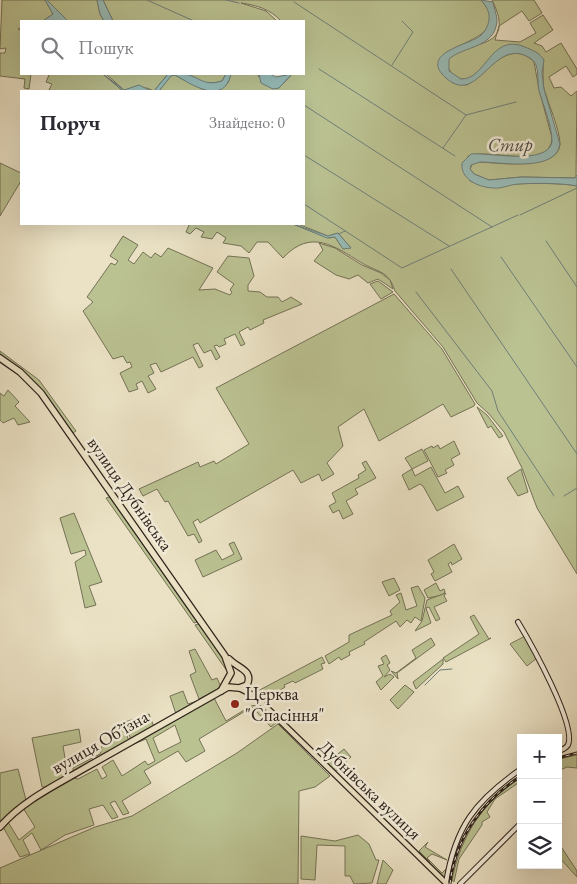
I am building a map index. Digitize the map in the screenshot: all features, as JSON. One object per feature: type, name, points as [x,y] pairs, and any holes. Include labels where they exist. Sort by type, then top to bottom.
[{"type":"highway","name":"вулиця Дубнівська","points":[[0,358],[20,372],[41,393],[225,656]]},
{"type":"highway","points":[[225,656],[238,668],[248,673],[248,682]]},
{"type":"highway","points":[[225,656],[230,675],[236,687]]},
{"type":"highway","points":[[221,691],[230,675],[238,668]]},
{"type":"highway","name":"вулиця Об’їзна","points":[[0,827],[19,808],[44,792],[221,691],[248,682]]},
{"type":"main road","points":[[248,682],[253,695]]},
{"type":"main road","points":[[236,687],[253,695]]},
{"type":"main road","name":"Дубнівська вулиця","points":[[253,695],[447,883]]},
{"type":"street","points":[[518,622],[561,702],[569,739],[568,745],[562,749]]},
{"type":"street","points":[[447,883],[450,861],[460,831],[489,794],[517,772]]},
{"type":"street","points":[[460,884],[520,824]]},
{"type":"green space","points":[[2,0],[45,0],[53,14],[44,20],[20,20],[20,28],[18,29],[20,30],[20,75],[31,75],[29,89],[24,88],[25,79],[0,76],[0,53],[5,53],[6,48],[0,49]]},
{"type":"green space","points":[[47,0],[97,0],[103,20],[67,20]]},
{"type":"green space","points":[[103,0],[481,0],[489,11],[491,21],[487,29],[470,41],[442,56],[442,74],[453,83],[467,85],[507,55],[516,53],[525,55],[534,62],[552,138],[549,148],[541,154],[530,156],[477,154],[468,156],[470,181],[488,186],[539,183],[577,186],[577,574],[537,508],[522,468],[504,432],[477,403],[443,347],[395,291],[386,276],[342,251],[322,243],[303,244],[293,249],[283,258],[268,242],[257,242],[249,253],[241,246],[223,243],[226,238],[217,232],[212,239],[201,237],[204,232],[196,228],[190,234],[186,232],[189,225],[296,225],[329,238],[335,237],[341,246],[351,248],[338,233],[328,236],[300,225],[305,225],[305,90],[218,90],[228,83],[231,75],[258,75],[279,88],[291,75],[305,75],[305,20],[280,20],[262,8],[241,3],[266,11],[276,20],[113,20]]},
{"type":"green space","points":[[492,0],[534,0],[542,13],[529,21],[522,11],[498,28],[499,18]]},
{"type":"green space","points":[[543,15],[553,30],[534,43],[542,46],[546,52],[561,43],[577,69],[577,74],[573,77],[566,66],[549,77],[554,88],[561,87],[571,96],[577,91],[576,178],[521,177],[489,180],[474,174],[470,169],[473,163],[480,162],[526,164],[539,162],[557,153],[560,144],[556,124],[543,85],[542,60],[537,53],[508,45],[493,55],[478,72],[469,78],[460,79],[450,71],[447,62],[454,54],[484,43],[493,38],[498,31],[495,40],[520,42],[536,33],[530,23]]},
{"type":"green space","points":[[49,75],[104,75],[122,90],[49,90],[52,84],[46,82]]},
{"type":"green space","points":[[107,75],[167,75],[155,90],[147,88],[124,90]]},
{"type":"green space","points":[[171,75],[175,75],[204,90],[160,90]]},
{"type":"green space","points":[[188,75],[225,75],[222,81],[207,83]]},
{"type":"green space","points":[[0,163],[20,173],[20,183],[0,216]]},
{"type":"green space","points":[[123,236],[138,245],[128,260],[134,264],[143,252],[151,258],[155,253],[161,257],[168,248],[213,268],[199,290],[215,289],[230,295],[232,292],[230,290],[234,284],[217,272],[228,256],[249,258],[254,276],[248,285],[248,291],[260,292],[267,297],[278,297],[282,302],[291,297],[302,304],[263,320],[264,323],[250,330],[248,327],[239,332],[245,344],[241,346],[235,334],[224,339],[226,344],[219,347],[217,345],[214,346],[220,357],[216,360],[211,350],[204,353],[198,343],[193,345],[203,366],[199,368],[193,357],[161,372],[156,363],[150,365],[154,373],[148,376],[156,389],[148,393],[142,381],[136,384],[138,389],[129,392],[120,373],[132,367],[130,362],[127,363],[123,356],[113,359],[83,311],[93,302],[87,297],[111,263],[115,265],[118,261],[110,256]]},
{"type":"green space","points":[[319,243],[335,248],[362,265],[381,273],[390,280],[393,289],[378,279],[368,283],[358,275],[349,279],[336,275],[314,261],[323,250]]},
{"type":"green space","points":[[378,281],[393,292],[381,299],[370,284]]},
{"type":"green space","points":[[394,294],[442,349],[475,404],[474,406],[451,417],[443,404],[379,441],[364,409],[338,427],[343,446],[327,463],[334,474],[322,481],[319,474],[301,483],[293,470],[200,523],[198,519],[193,522],[202,541],[199,543],[194,534],[188,536],[168,501],[165,502],[157,489],[143,496],[139,489],[198,462],[200,467],[214,461],[216,464],[249,444],[216,388]]},
{"type":"green space","points":[[0,351],[39,380],[76,431],[73,433],[39,388],[0,356]]},
{"type":"green space","points":[[8,390],[19,402],[15,406],[30,422],[18,425],[14,418],[3,423],[0,420],[0,393],[4,396]]},
{"type":"green space","points":[[477,407],[487,415],[503,436],[499,438],[491,426],[488,428]]},
{"type":"green space","points":[[454,441],[460,454],[451,459],[454,465],[445,470],[447,473],[438,477],[424,450],[438,445],[440,449]]},
{"type":"green space","points":[[422,449],[428,461],[412,469],[405,458]]},
{"type":"green space","points":[[366,461],[376,478],[355,489],[358,494],[346,501],[353,514],[343,519],[339,510],[333,513],[329,506],[336,502],[332,493],[359,478],[358,475],[366,470],[362,463]]},
{"type":"green space","points":[[431,467],[445,493],[458,486],[464,497],[437,511],[423,486],[420,484],[409,490],[402,475],[412,469],[415,476]]},
{"type":"green space","points":[[521,469],[528,492],[518,496],[507,478]]},
{"type":"green space","points":[[110,497],[197,622],[194,623],[106,498]]},
{"type":"green space","points":[[74,513],[102,582],[89,586],[96,605],[85,608],[75,562],[86,555],[85,550],[71,554],[60,518]]},
{"type":"green space","points":[[234,542],[242,559],[203,577],[195,560],[216,550],[222,560],[234,554],[229,544]]},
{"type":"green space","points":[[454,544],[462,559],[452,565],[451,562],[448,564],[452,572],[435,581],[431,574],[434,572],[428,560]]},
{"type":"green space","points":[[394,578],[400,590],[389,596],[382,582]]},
{"type":"green space","points":[[436,583],[440,591],[444,589],[445,592],[442,595],[428,598],[424,590]]},
{"type":"green space","points":[[418,586],[425,598],[421,621],[415,617],[411,623],[407,620],[400,627],[396,621],[364,642],[365,644],[349,652],[350,655],[341,660],[339,657],[329,664],[325,656],[349,642],[349,635],[392,615],[390,611],[400,602],[396,595],[401,593],[406,610],[417,606],[411,588]]},
{"type":"green space","points":[[446,593],[444,596],[447,601],[434,607],[440,619],[436,621],[429,607],[426,608],[431,623],[415,631],[422,621],[427,600]]},
{"type":"green space","points":[[474,615],[489,639],[491,638],[446,662],[443,658],[479,634],[470,617]]},
{"type":"green space","points":[[199,624],[223,658],[227,671],[195,625]]},
{"type":"green space","points":[[525,636],[537,658],[527,666],[510,644]]},
{"type":"green space","points":[[431,638],[435,645],[397,673],[398,679],[391,671],[396,673],[416,658],[412,650]]},
{"type":"green space","points":[[195,649],[212,680],[217,678],[221,687],[199,699],[190,675],[196,672],[189,651]]},
{"type":"green space","points":[[386,655],[390,663],[387,665],[390,670],[384,677],[390,674],[394,677],[381,690],[376,682],[383,676],[378,666],[384,664],[381,658]]},
{"type":"green space","points":[[322,657],[325,663],[321,664],[323,669],[295,683],[293,681],[284,685],[285,687],[267,699],[272,705],[268,706],[254,693]]},
{"type":"green space","points":[[443,659],[443,664],[416,689],[413,682]]},
{"type":"green space","points":[[405,685],[414,692],[398,709],[390,700]]},
{"type":"green space","points":[[183,691],[188,704],[197,701],[176,714],[170,696]]},
{"type":"green space","points":[[213,696],[226,721],[251,706],[258,705],[276,723],[271,727],[252,707],[199,739],[205,751],[186,762],[178,751],[144,771],[151,783],[122,801],[129,813],[123,815],[115,801],[110,803],[118,817],[112,819],[103,805],[89,809],[94,825],[65,835],[41,850],[32,833],[23,840],[30,854],[20,857],[3,827],[8,822],[19,840],[35,827],[23,808],[73,778],[78,779],[97,769],[102,779],[107,776],[102,767],[113,760],[122,776],[145,761],[148,765],[155,761],[146,739],[129,746]],"holes":[[[175,725],[181,742],[159,753],[153,738]]]},
{"type":"green space","points":[[149,714],[154,727],[131,740],[125,722]]},
{"type":"green space","points":[[278,724],[330,776],[315,787],[299,791],[298,884],[0,884],[0,868],[95,827],[132,816],[237,753]]},
{"type":"green space","points":[[123,726],[129,741],[73,773],[73,768],[100,754],[102,746],[111,742],[110,729]]},
{"type":"green space","points":[[79,729],[81,742],[63,746],[68,776],[48,787],[42,787],[32,738]]},
{"type":"green space","points":[[344,749],[351,757],[337,771],[334,771],[324,761],[330,755],[333,758]]},
{"type":"green space","points":[[577,755],[577,768],[567,767],[562,769],[562,758]]},
{"type":"green space","points":[[18,769],[26,800],[0,822],[0,773]]},
{"type":"green space","points":[[517,781],[517,784],[495,799],[487,812],[490,817],[482,822],[482,825],[459,859],[454,882],[452,880],[456,864],[467,835],[475,821],[495,797]]},
{"type":"green space","points":[[358,835],[369,844],[376,860],[379,860],[372,883],[354,884],[350,876],[345,876],[345,846],[317,845],[315,880],[301,879],[301,836],[335,841]]},
{"type":"green space","points":[[428,842],[425,847],[447,860],[432,854],[427,858],[442,873],[446,869],[445,879],[419,854],[419,852],[430,862],[419,851]]},
{"type":"green space","points":[[562,848],[577,871],[577,877],[562,860]]},
{"type":"green space","points":[[383,860],[393,870],[386,884],[377,884]]},
{"type":"water","points":[[45,0],[67,20],[44,20],[53,14]]},
{"type":"water","points":[[97,0],[103,0],[113,20],[103,20]]},
{"type":"water","name":"Стир","points":[[481,0],[493,2],[497,19],[495,30],[485,41],[449,59],[449,71],[461,79],[470,77],[496,51],[504,46],[514,44],[538,54],[544,60],[542,73],[544,89],[560,144],[556,153],[549,159],[526,164],[480,162],[471,165],[470,169],[474,174],[489,180],[521,177],[575,178],[577,175],[577,186],[532,183],[493,188],[474,183],[469,180],[462,170],[462,163],[471,154],[529,156],[540,154],[548,149],[552,142],[549,123],[539,91],[537,68],[529,58],[524,55],[512,54],[502,57],[476,80],[467,85],[457,85],[446,78],[439,69],[438,62],[442,56],[448,51],[480,36],[486,29],[489,14]]},
{"type":"water","points":[[104,75],[124,90],[122,90]]},
{"type":"water","points":[[167,75],[175,75],[171,76],[160,90],[155,90]]},
{"type":"water","points":[[175,75],[189,75],[205,82],[215,83],[222,81],[225,75],[231,75],[227,84],[218,90],[207,90],[190,84]]},
{"type":"water","points":[[259,75],[272,75],[276,77],[291,75],[279,88],[273,89],[261,83]]},
{"type":"water","points":[[139,85],[149,90],[124,90]]},
{"type":"water","points":[[295,225],[328,236],[338,233],[351,248],[343,249],[335,237],[327,238]]},
{"type":"waterway","points":[[147,0],[192,20]]},
{"type":"waterway","points":[[226,0],[239,3]]},
{"type":"waterway","points":[[294,2],[466,115]]},
{"type":"waterway","points":[[392,65],[413,32],[402,21]]},
{"type":"waterway","points":[[319,69],[455,156]]},
{"type":"waterway","points":[[443,148],[466,115],[516,102]]},
{"type":"waterway","points":[[305,106],[492,227]]},
{"type":"waterway","points":[[305,156],[449,246]]},
{"type":"waterway","points":[[520,215],[577,188]]},
{"type":"waterway","points":[[305,205],[402,268],[518,215]]},
{"type":"waterway","points":[[339,234],[345,231]]},
{"type":"waterway","points":[[546,241],[577,287]]},
{"type":"waterway","points":[[501,257],[577,367]]},
{"type":"waterway","points":[[451,269],[577,454]]},
{"type":"waterway","points":[[416,292],[492,391],[498,411],[554,496]]},
{"type":"waterway","points":[[564,496],[577,488]]},
{"type":"waterway","points":[[425,685],[440,670],[452,669]]},
{"type":"railway","points":[[562,757],[577,753]]},
{"type":"railway","points":[[450,884],[458,851],[473,822],[495,797],[517,779]]},
{"type":"place","name":"Церква \"Спасіння\"","points":[[235,704]]}]
